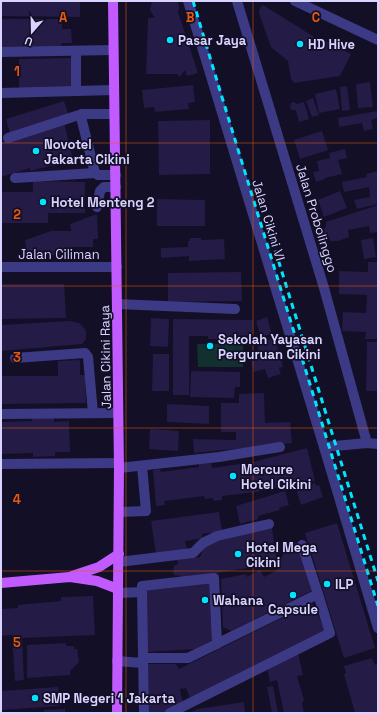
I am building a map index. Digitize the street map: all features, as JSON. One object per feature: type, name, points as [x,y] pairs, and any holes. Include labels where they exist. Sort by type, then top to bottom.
[{"type":"main road","name":"Jalan Cikini Raya","points":[[114,1],[114,114],[119,466],[117,713]]},
{"type":"main road","points":[[70,577],[119,558]]},
{"type":"main road","points":[[1,583],[70,577],[97,581],[118,591]]},
{"type":"street","name":"Jalan Cikini VI","points":[[188,1],[378,628]]},
{"type":"street","name":"Jalan Probolinggo","points":[[237,1],[324,288],[367,443]]},
{"type":"street","points":[[295,1],[378,40]]},
{"type":"street","points":[[76,50],[76,91]]},
{"type":"street","points":[[1,52],[114,50]]},
{"type":"street","points":[[1,93],[114,90]]},
{"type":"street","points":[[8,138],[82,114],[114,114]]},
{"type":"street","points":[[82,114],[81,117],[95,174]]},
{"type":"street","points":[[15,178],[95,174],[116,175]]},
{"type":"street","points":[[97,207],[100,192],[104,186],[116,187]]},
{"type":"street","name":"Jalan Ciliman","points":[[1,266],[117,267]]},
{"type":"street","points":[[117,304],[235,309]]},
{"type":"street","points":[[14,358],[85,353],[88,357],[93,413]]},
{"type":"street","points":[[1,414],[118,413]]},
{"type":"street","points":[[324,447],[367,443],[378,444]]},
{"type":"street","points":[[1,464],[142,466],[219,457],[280,447]]},
{"type":"street","points":[[119,512],[146,511],[142,466]]},
{"type":"street","points":[[119,558],[193,553],[203,544],[216,536],[268,524]]},
{"type":"street","points":[[170,713],[330,633],[302,545]]},
{"type":"street","points":[[144,713],[142,586],[214,578],[217,644]]},
{"type":"street","points":[[118,591],[142,592]]},
{"type":"street","points":[[117,661],[188,658],[318,594]]},
{"type":"green space","points":[[197,344],[243,344],[243,367],[198,367]]},
{"type":"building","points":[[1,1],[80,1],[80,17],[1,16]]},
{"type":"building","points":[[152,1],[177,1],[179,6],[178,12],[198,73],[187,76],[185,70],[180,77],[177,74],[146,74],[148,18],[155,18],[150,10]]},
{"type":"building","name":"HD Hive","points":[[263,5],[319,40],[320,38],[351,54],[340,76],[294,83],[291,79],[288,61],[271,47],[259,13],[260,7]]},
{"type":"building","points":[[1,19],[62,19],[62,29],[71,29],[72,43],[61,43],[62,49],[1,50]]},
{"type":"building","points":[[71,58],[72,89],[19,90],[19,59]]},
{"type":"building","points":[[370,82],[373,107],[358,108],[356,84]]},
{"type":"building","points":[[193,85],[195,102],[188,103],[189,109],[155,112],[154,107],[144,108],[142,90]]},
{"type":"building","points":[[347,86],[350,110],[342,111],[340,87]]},
{"type":"building","points":[[336,89],[340,109],[319,113],[315,94]]},
{"type":"building","points":[[313,98],[319,115],[312,117],[306,101]]},
{"type":"building","points":[[64,101],[69,116],[10,133],[6,119]]},
{"type":"building","points":[[294,102],[297,104],[304,102],[309,119],[299,122],[296,110],[292,110],[290,107],[291,103]]},
{"type":"building","points":[[377,111],[378,118],[371,120],[373,129],[364,131],[362,123],[339,127],[338,118]]},
{"type":"building","points":[[210,120],[210,174],[159,175],[158,121]]},
{"type":"building","name":"Novotel Jakarta Cikini","points":[[64,122],[73,160],[30,171],[30,168],[1,177],[1,143]]},
{"type":"building","points":[[322,131],[328,150],[300,159],[294,140]]},
{"type":"building","points":[[345,149],[347,158],[338,160],[342,174],[316,182],[313,172],[319,171],[317,161],[330,158],[329,153]]},
{"type":"building","points":[[378,171],[378,204],[357,209],[354,200],[370,197],[369,187],[344,192],[342,182],[367,177],[366,174]]},
{"type":"building","name":"Hotel Menteng 2","points":[[33,181],[85,182],[85,213],[48,213],[48,223],[1,223],[1,192],[33,192]]},
{"type":"building","points":[[340,191],[347,208],[324,217],[318,200]]},
{"type":"building","points":[[157,199],[205,200],[205,226],[157,226]]},
{"type":"building","points":[[378,205],[378,232],[370,233],[369,226],[348,230],[349,237],[338,241],[330,241],[329,237],[324,238],[323,229],[326,227],[326,222]]},
{"type":"building","points":[[97,214],[98,239],[93,239],[93,247],[73,247],[74,254],[41,255],[41,253],[27,253],[25,240],[51,231],[71,231],[70,224]]},
{"type":"building","points":[[190,238],[201,238],[201,240],[224,239],[225,259],[189,261],[189,256],[161,258],[161,248],[188,247],[188,241],[190,241]]},
{"type":"building","points":[[373,238],[376,257],[364,259],[361,240]]},
{"type":"building","points":[[368,262],[378,262],[378,339],[365,339],[366,332],[342,331],[343,312],[366,313],[367,295],[339,294],[339,271],[368,272]]},
{"type":"building","points":[[241,272],[242,301],[168,302],[168,273]]},
{"type":"building","points":[[1,284],[64,284],[66,318],[1,319]]},
{"type":"building","points":[[267,317],[272,334],[261,337],[256,321]]},
{"type":"building","points":[[151,318],[169,319],[168,347],[150,346]]},
{"type":"building","points":[[173,319],[253,320],[252,340],[208,339],[208,336],[189,336],[189,395],[173,395]]},
{"type":"building","points":[[70,321],[79,323],[86,330],[86,339],[82,344],[1,351],[1,325]]},
{"type":"building","points":[[275,338],[283,367],[279,368],[281,374],[268,378],[265,369],[254,372],[251,359],[260,357],[257,343]]},
{"type":"building","points":[[367,342],[378,342],[378,391],[366,391]]},
{"type":"building","points":[[153,354],[169,354],[169,391],[152,391]]},
{"type":"building","points":[[80,360],[80,375],[85,375],[86,403],[1,404],[1,376],[58,376],[58,361]]},
{"type":"building","points":[[191,371],[240,372],[240,387],[235,387],[234,398],[190,397]]},
{"type":"building","points":[[264,393],[265,423],[290,422],[292,443],[194,453],[193,439],[236,440],[236,432],[221,432],[221,403],[239,403],[239,394]]},
{"type":"building","points":[[167,404],[209,406],[209,424],[167,422]]},
{"type":"building","points":[[54,417],[54,422],[69,421],[70,452],[55,452],[55,456],[33,457],[33,453],[1,454],[1,422],[32,421],[32,418]]},
{"type":"building","points":[[150,429],[179,431],[178,451],[149,449]]},
{"type":"building","name":"Mercure Hotel Cikini","points":[[307,448],[315,481],[309,482],[309,480],[257,492],[222,496],[222,500],[213,501],[213,498],[205,499],[204,496],[164,501],[165,505],[156,506],[153,470],[160,469],[161,472],[199,467],[199,464],[211,463],[212,468],[253,462]]},
{"type":"building","points":[[315,483],[316,486],[319,485],[323,497],[301,505],[296,489]]},
{"type":"building","points":[[285,491],[289,505],[279,508],[280,510],[258,516],[258,519],[240,524],[236,506]]},
{"type":"building","points":[[219,512],[222,531],[202,534],[203,538],[185,541],[187,549],[156,554],[151,521]]},
{"type":"building","points":[[337,523],[375,648],[344,658],[305,533]]},
{"type":"building","name":"Hotel Mega Cikini","points":[[272,528],[277,563],[180,579],[180,575],[176,576],[173,573],[174,566],[178,564],[177,560],[200,557],[204,548],[214,540]]},
{"type":"building","points":[[288,543],[297,543],[313,590],[231,631],[223,627],[221,579],[246,574],[247,577],[260,570],[264,577],[276,571]]},
{"type":"building","points":[[210,583],[212,640],[195,649],[147,652],[147,590]]},
{"type":"building","points":[[93,596],[95,635],[22,638],[24,680],[15,681],[12,635],[1,636],[1,609],[18,608],[18,605],[61,601],[61,597]]},
{"type":"building","points":[[312,603],[325,631],[190,698],[186,688],[180,689],[184,703],[176,707],[172,706],[171,710],[165,713],[149,713],[148,664],[176,664],[179,669]]},
{"type":"building","points":[[66,643],[66,646],[74,646],[74,649],[77,649],[79,662],[70,671],[70,675],[27,678],[27,645]]},
{"type":"building","points":[[298,653],[303,675],[297,676],[304,700],[302,703],[304,713],[284,713],[277,680],[270,682],[267,668]]},
{"type":"building","points":[[372,658],[375,665],[377,664],[378,668],[378,713],[355,713],[344,674],[346,673],[344,666]]},
{"type":"building","points":[[273,686],[278,713],[272,713],[267,687]]},
{"type":"building","points":[[58,687],[60,706],[1,710],[1,691]]},
{"type":"building","points":[[244,702],[245,713],[189,713],[198,709]]},
{"type":"building","points":[[65,709],[65,713],[44,713],[44,710]]},
{"type":"railway","points":[[193,1],[378,606]]},
{"type":"railway","points":[[272,240],[378,581]]},
{"type":"place","name":"Pasar Jaya","points":[[170,40]]},
{"type":"place","name":"HD Hive","points":[[300,44]]},
{"type":"place","name":"Novotel Jakarta Cikini","points":[[36,151]]},
{"type":"place","name":"Hotel Menteng 2","points":[[43,202]]},
{"type":"place","name":"Sekolah Yayasan Perguruan Cikini","points":[[210,346]]},
{"type":"place","name":"Mercure Hotel Cikini","points":[[233,476]]},
{"type":"place","name":"Hotel Mega Cikini","points":[[238,554]]},
{"type":"place","name":"ILP","points":[[327,584]]},
{"type":"place","name":"Capsule","points":[[293,595]]},
{"type":"place","name":"Wahana","points":[[205,600]]},
{"type":"place","name":"SMP Negeri 1 Jakarta","points":[[35,698]]}]
